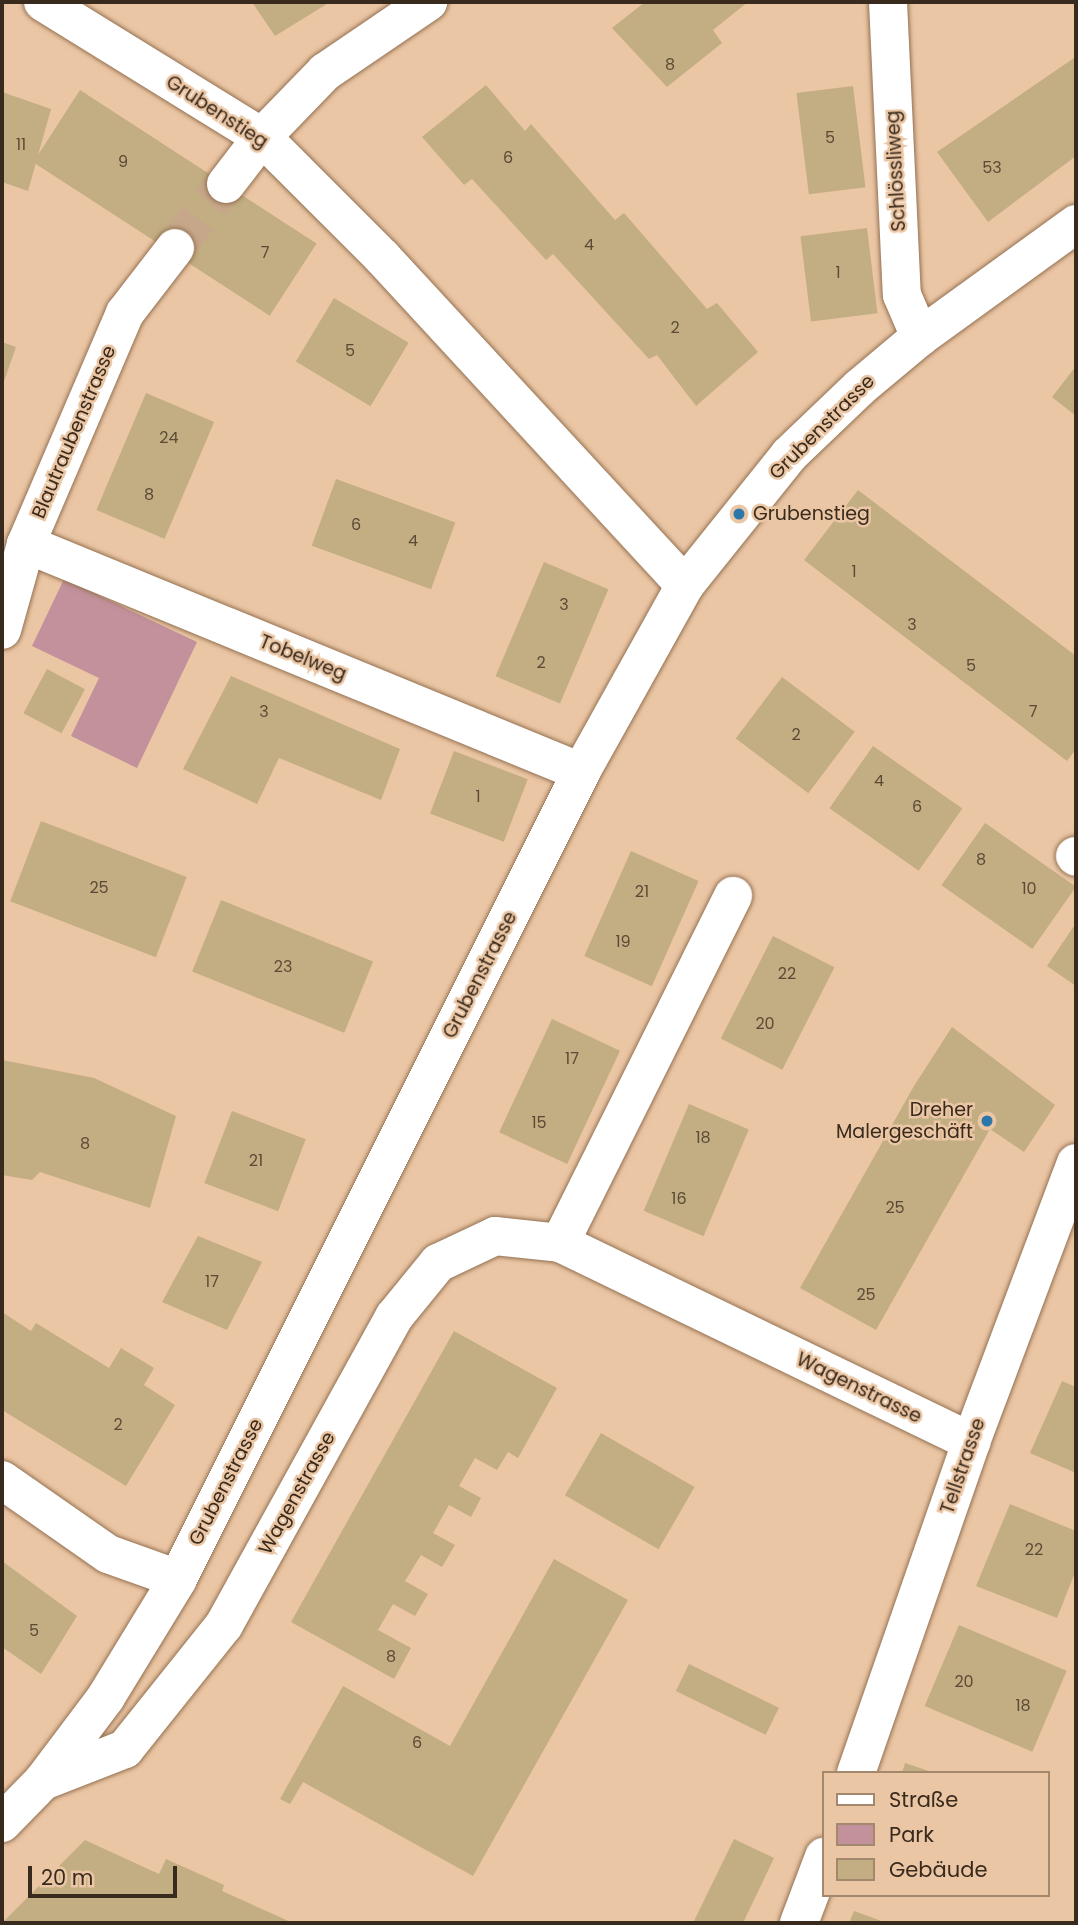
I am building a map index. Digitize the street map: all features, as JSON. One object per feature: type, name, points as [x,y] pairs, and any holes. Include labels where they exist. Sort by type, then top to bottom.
[{"type":"street","name":"Grubenstieg","points":[[43,2],[262,137],[393,268],[685,585]]},
{"type":"street","points":[[226,184],[262,137],[325,72],[428,2]]},
{"type":"street","name":"Schlössliweg","points":[[888,2],[902,295],[920,337]]},
{"type":"street","name":"Grubenstrasse","points":[[2,1823],[43,1781],[106,1697],[178,1579],[581,772],[685,585],[789,455],[859,388],[920,337],[1076,224]]},
{"type":"street","name":"Blautraubenstrasse","points":[[2,630],[26,544],[125,313],[176,248]]},
{"type":"street","name":"Tobelweg","points":[[26,544],[581,772]]},
{"type":"street","points":[[559,1242],[733,896]]},
{"type":"street","name":"Tellstrasse","points":[[857,1771],[971,1442],[1076,1163]]},
{"type":"street","name":"Wagenstrasse","points":[[43,1781],[125,1749],[224,1625],[394,1317],[438,1263],[495,1236],[559,1242],[971,1442]]},
{"type":"street","points":[[2,1480],[108,1554],[178,1579]]},
{"type":"street","points":[[799,1923],[822,1862]]},
{"type":"green space","points":[[64,579],[197,642],[137,768],[71,736],[99,678],[32,646]]},
{"type":"building","points":[[252,2],[330,2],[275,36]]},
{"type":"building","points":[[645,2],[748,2],[713,30],[722,43],[667,87],[612,28]]},
{"type":"building","points":[[1074,58],[1076,156],[988,222],[937,152]]},
{"type":"building","points":[[486,85],[525,131],[531,124],[615,220],[624,213],[707,309],[717,303],[758,352],[696,406],[657,355],[649,359],[553,254],[546,260],[472,179],[464,185],[422,137]]},
{"type":"building","points":[[853,86],[865,187],[809,194],[796,93]]},
{"type":"building","points":[[80,90],[317,244],[270,316],[33,162]]},
{"type":"building","points":[[2,92],[51,109],[28,191],[2,182]]},
{"type":"building","points":[[867,228],[877,313],[811,322],[800,236]]},
{"type":"building","points":[[334,298],[409,343],[370,406],[296,361]]},
{"type":"building","points":[[2,342],[16,347],[2,387]]},
{"type":"building","points":[[1076,366],[1076,416],[1052,397]]},
{"type":"building","points":[[146,393],[214,422],[164,539],[96,510]]},
{"type":"building","points":[[336,479],[455,522],[431,589],[312,546]]},
{"type":"building","points":[[858,490],[1076,656],[1076,749],[1067,761],[804,560]]},
{"type":"building","points":[[544,562],[608,589],[560,703],[496,676]]},
{"type":"building","points":[[47,669],[85,689],[61,733],[24,713]]},
{"type":"building","points":[[231,676],[400,749],[381,800],[279,758],[257,804],[183,769]]},
{"type":"building","points":[[782,677],[855,732],[808,793],[736,738]]},
{"type":"building","points":[[873,746],[962,809],[919,871],[829,808]]},
{"type":"building","points":[[454,751],[528,779],[504,842],[430,814]]},
{"type":"building","points":[[41,821],[187,877],[156,957],[10,901]]},
{"type":"building","points":[[985,823],[1076,887],[1032,949],[941,885]]},
{"type":"building","points":[[631,851],[699,881],[652,986],[584,956]]},
{"type":"building","points":[[221,900],[373,961],[344,1033],[192,971]]},
{"type":"building","points":[[1076,923],[1076,986],[1047,966]]},
{"type":"building","points":[[773,936],[834,967],[782,1070],[721,1038]]},
{"type":"building","points":[[552,1019],[620,1051],[567,1164],[499,1132]]},
{"type":"building","points":[[952,1027],[1055,1105],[1024,1152],[990,1129],[876,1330],[800,1288],[914,1086]]},
{"type":"building","points":[[2,1060],[94,1078],[176,1116],[150,1208],[40,1172],[32,1180],[2,1175]]},
{"type":"building","points":[[689,1104],[749,1129],[704,1236],[644,1211]]},
{"type":"building","points":[[232,1111],[306,1139],[278,1211],[204,1183]]},
{"type":"building","points":[[198,1236],[262,1262],[227,1330],[162,1302]]},
{"type":"building","points":[[2,1312],[31,1331],[36,1323],[109,1368],[121,1348],[154,1368],[144,1385],[175,1405],[126,1486],[2,1410]]},
{"type":"building","points":[[454,1331],[557,1388],[518,1458],[508,1452],[497,1470],[475,1458],[459,1486],[481,1498],[471,1517],[449,1505],[433,1533],[455,1545],[442,1567],[421,1555],[405,1581],[428,1594],[415,1616],[393,1604],[378,1630],[411,1648],[394,1679],[291,1622]]},
{"type":"building","points":[[1062,1381],[1076,1387],[1076,1473],[1030,1453]]},
{"type":"building","points":[[601,1433],[695,1487],[659,1549],[565,1495]]},
{"type":"building","points":[[1010,1504],[1076,1531],[1076,1570],[1057,1618],[976,1586]]},
{"type":"building","points":[[554,1559],[628,1600],[473,1876],[303,1782],[290,1804],[280,1799],[343,1686],[450,1746]]},
{"type":"building","points":[[2,1561],[77,1616],[41,1674],[2,1647]]},
{"type":"building","points":[[959,1625],[1067,1671],[1032,1752],[925,1706]]},
{"type":"building","points":[[689,1664],[779,1708],[766,1735],[676,1691]]},
{"type":"building","points":[[905,1763],[929,1771],[903,1771]]},
{"type":"building","points":[[734,1839],[774,1858],[743,1923],[693,1923]]},
{"type":"building","points":[[85,1840],[159,1874],[166,1859],[224,1885],[222,1891],[293,1923],[2,1923]]},
{"type":"building","points":[[854,1911],[887,1923],[849,1923]]},
{"type":"tunnel","points":[[175,248],[226,184]]},
{"type":"place","name":"Grubenstieg","points":[[739,514]]},
{"type":"place","name":"Dreher Malergeschäft","points":[[987,1121]]}]
